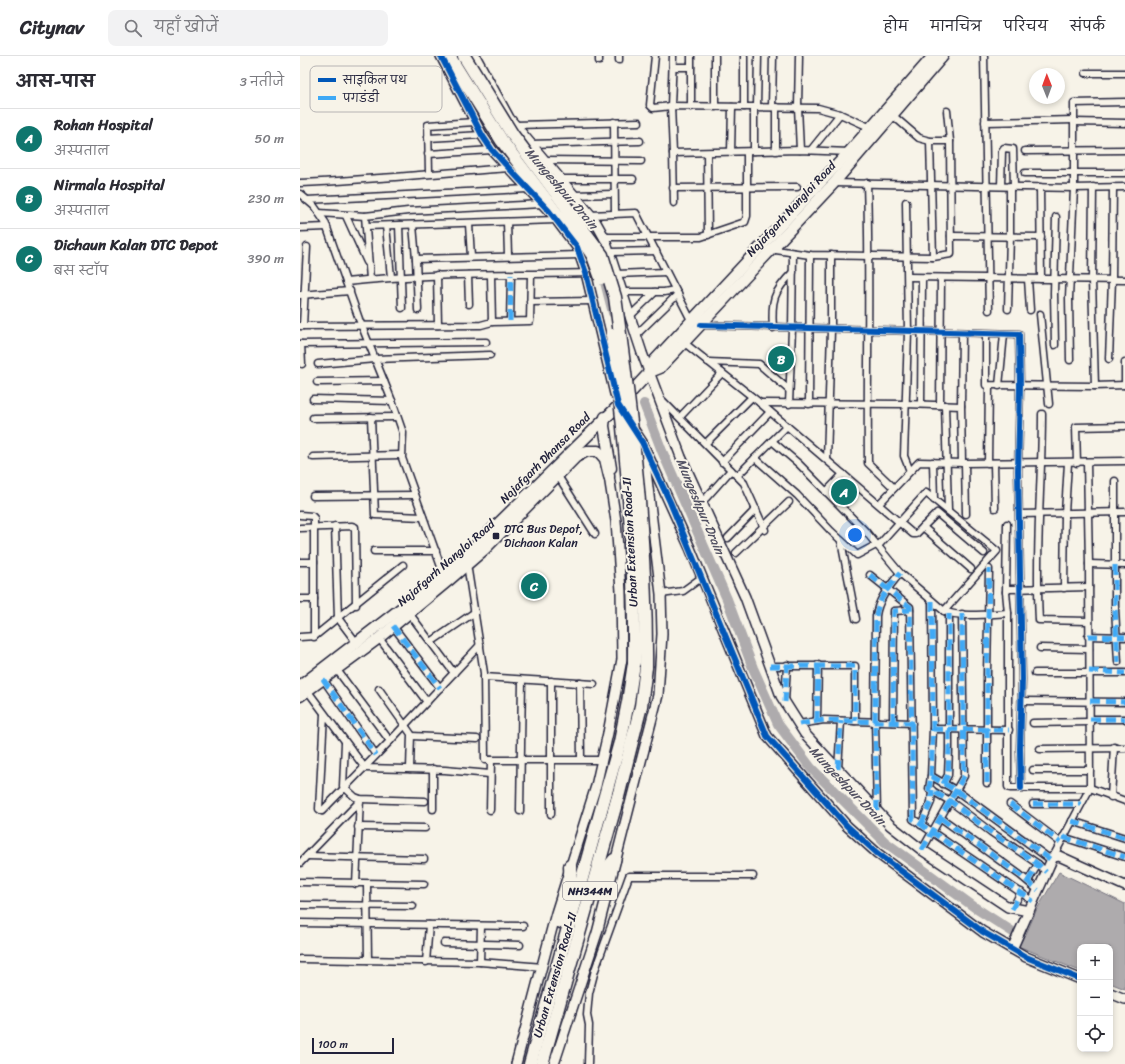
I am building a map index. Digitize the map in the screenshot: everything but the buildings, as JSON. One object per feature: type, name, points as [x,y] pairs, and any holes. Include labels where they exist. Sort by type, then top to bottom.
[{"type":"highway","name":"Urban Extension Road-II","points":[[449,56],[502,141],[557,214],[583,241],[593,256],[600,272],[606,297],[623,432],[634,610],[634,663],[628,702],[618,748],[588,863],[551,983],[530,1064]]},
{"type":"highway","name":"Urban Extension Road-II","points":[[464,56],[512,134],[602,255],[615,297],[633,432],[646,610],[646,667],[641,706],[632,744],[542,1064]]},
{"type":"highway","points":[[563,990],[581,954],[604,873],[614,860]]},
{"type":"highway","points":[[551,983],[551,959],[572,888],[570,866]]},
{"type":"main road","name":"Najafgarh Nangloi Road","points":[[767,247],[834,183],[933,56]]},
{"type":"main road","name":"Najafgarh Nangloi Road","points":[[605,417],[619,405],[650,372],[654,361],[681,340],[697,324],[767,247],[869,127],[889,112],[943,56]]},
{"type":"main road","points":[[605,417],[604,426],[612,467],[609,476]]},
{"type":"main road","name":"Najafgarh Dhansa Road","points":[[512,516],[605,417]]},
{"type":"main road","name":"Najafgarh Nangloi Road","points":[[302,692],[337,670],[393,626],[512,516],[558,476],[576,457],[584,452],[592,450],[598,451],[605,459],[609,476]]},
{"type":"main road","points":[[302,692],[356,642],[446,577]]},
{"type":"street","points":[[441,56],[482,136],[492,150],[556,220],[573,241],[580,255],[586,273],[619,405],[642,442],[681,528],[767,736],[847,826],[877,853],[983,932],[1077,978]]},
{"type":"street","points":[[475,56],[515,125],[590,215],[604,237],[611,252],[636,335],[681,457],[745,597],[770,666],[785,702],[805,734],[890,825],[922,850],[1012,909],[1027,914]]},
{"type":"street","points":[[655,56],[650,105],[653,108],[671,106],[818,108],[840,114],[869,127]]},
{"type":"street","points":[[673,56],[671,106],[674,203]]},
{"type":"street","points":[[691,106],[692,56]]},
{"type":"street","points":[[715,56],[715,107]]},
{"type":"street","points":[[744,56],[744,107]]},
{"type":"street","points":[[754,151],[758,56]]},
{"type":"street","points":[[774,56],[776,151]]},
{"type":"street","points":[[800,56],[798,107],[800,150]]},
{"type":"street","points":[[984,56],[989,310]]},
{"type":"street","points":[[673,66],[691,67]]},
{"type":"street","points":[[1086,73],[1125,73]]},
{"type":"street","points":[[1070,360],[1070,279],[1074,188],[1074,105],[1076,102],[1125,102]]},
{"type":"street","points":[[731,152],[732,107]]},
{"type":"street","points":[[767,247],[793,254],[810,255],[933,256],[951,254],[950,141],[947,111]]},
{"type":"street","points":[[889,112],[919,138],[930,142],[950,141]]},
{"type":"street","points":[[811,150],[840,114]]},
{"type":"street","points":[[985,122],[1074,121],[1125,123]]},
{"type":"street","points":[[430,173],[428,154],[428,125],[475,122]]},
{"type":"street","points":[[614,122],[615,214]]},
{"type":"street","points":[[515,125],[639,122]]},
{"type":"street","points":[[428,138],[482,136]]},
{"type":"street","points":[[530,144],[640,141]]},
{"type":"street","points":[[930,142],[933,256]]},
{"type":"street","points":[[1001,186],[1002,151],[1004,148],[1010,148],[1013,149],[1008,309]]},
{"type":"street","points":[[428,154],[492,150]]},
{"type":"street","points":[[673,153],[800,150],[849,152]]},
{"type":"street","points":[[1024,151],[1125,150]]},
{"type":"street","points":[[604,237],[708,235],[745,222],[747,216],[747,152]]},
{"type":"street","points":[[707,153],[706,189],[708,235]]},
{"type":"street","points":[[544,160],[641,161]]},
{"type":"street","points":[[300,183],[366,180],[430,173],[509,168]]},
{"type":"street","points":[[1025,173],[1125,173]]},
{"type":"street","points":[[560,179],[633,179]]},
{"type":"street","points":[[834,183],[950,184],[1074,188],[1125,187]]},
{"type":"street","points":[[867,183],[869,256],[867,331],[868,463],[894,488]]},
{"type":"street","points":[[1040,187],[1041,279]]},
{"type":"street","points":[[1093,187],[1092,280],[1095,386]]},
{"type":"street","points":[[1109,359],[1113,187]]},
{"type":"street","points":[[673,188],[797,188]]},
{"type":"street","points":[[307,200],[527,189]]},
{"type":"street","points":[[300,194],[319,213],[327,227],[362,325],[392,401],[403,436],[401,455],[446,577]]},
{"type":"street","points":[[573,195],[614,194]]},
{"type":"street","points":[[906,202],[908,332],[904,456],[910,471]]},
{"type":"street","points":[[319,213],[346,216],[365,216],[408,211],[542,204]]},
{"type":"street","points":[[590,215],[636,213],[676,292],[697,324],[810,330],[1019,335],[1020,386],[1018,463],[1021,588],[1021,788]]},
{"type":"street","points":[[346,216],[369,267]]},
{"type":"street","points":[[365,216],[370,279]]},
{"type":"street","points":[[1055,346],[1056,217]]},
{"type":"street","points":[[366,226],[470,224],[556,220]]},
{"type":"street","points":[[507,222],[508,256]]},
{"type":"street","points":[[470,224],[471,257]]},
{"type":"street","points":[[399,225],[402,308]]},
{"type":"street","points":[[413,225],[418,310]]},
{"type":"street","points":[[386,226],[391,277]]},
{"type":"street","points":[[300,228],[327,227]]},
{"type":"street","points":[[951,236],[1041,236]]},
{"type":"street","points":[[307,247],[302,295],[302,326],[481,325],[492,322],[530,321],[531,275]]},
{"type":"street","points":[[611,252],[656,251]]},
{"type":"street","points":[[789,404],[793,254]]},
{"type":"street","points":[[416,259],[580,255]]},
{"type":"street","points":[[809,404],[810,255]]},
{"type":"street","points":[[827,460],[830,404],[831,255]]},
{"type":"street","points":[[617,274],[666,272]]},
{"type":"street","points":[[773,328],[772,311],[774,294],[793,272]]},
{"type":"street","points":[[346,282],[401,276],[491,276],[586,273]]},
{"type":"street","points":[[437,275],[438,325]]},
{"type":"street","points":[[468,275],[469,304]]},
{"type":"street","points":[[510,275],[510,322]]},
{"type":"street","points":[[491,276],[492,322]]},
{"type":"street","points":[[908,277],[1125,280]]},
{"type":"street","points":[[921,404],[922,278]]},
{"type":"street","points":[[941,278],[940,333],[948,510]]},
{"type":"street","points":[[1028,279],[1030,310]]},
{"type":"street","points":[[302,295],[350,291]]},
{"type":"street","points":[[623,292],[676,292]]},
{"type":"street","points":[[630,316],[656,292]]},
{"type":"street","points":[[636,335],[676,292]]},
{"type":"street","points":[[530,302],[593,301]]},
{"type":"street","points":[[1040,314],[1049,404]]},
{"type":"street","points":[[962,334],[961,406],[966,514]]},
{"type":"street","points":[[986,334],[985,384],[989,386],[1125,385],[1125,362]]},
{"type":"street","points":[[999,386],[1004,334]]},
{"type":"street","points":[[681,340],[760,403],[914,535],[938,514],[984,553]]},
{"type":"street","points":[[302,364],[301,344],[486,342]]},
{"type":"street","points":[[318,364],[375,359],[490,355]]},
{"type":"street","points":[[708,362],[759,364],[789,390]]},
{"type":"street","points":[[680,417],[722,373]]},
{"type":"street","points":[[317,382],[384,381]]},
{"type":"street","points":[[989,386],[991,463],[995,508]]},
{"type":"street","points":[[658,396],[706,443],[722,462],[747,487],[764,528]]},
{"type":"street","points":[[706,443],[752,397]]},
{"type":"street","points":[[313,399],[392,401]]},
{"type":"street","points":[[760,403],[921,404],[961,406]]},
{"type":"street","points":[[722,462],[770,412]]},
{"type":"street","points":[[1042,414],[1042,463],[1037,588],[1040,622],[1088,621]]},
{"type":"street","points":[[371,417],[375,515],[423,517]]},
{"type":"street","points":[[313,418],[397,417]]},
{"type":"street","points":[[737,476],[787,426]]},
{"type":"street","points":[[1077,463],[1076,427],[1125,426]]},
{"type":"street","points":[[772,441],[799,464],[877,546],[900,573],[946,613],[1008,614]]},
{"type":"street","points":[[554,1064],[597,933],[614,860],[633,797],[658,695],[662,634],[661,594],[649,485],[642,442]]},
{"type":"street","points":[[313,457],[401,455]]},
{"type":"street","points":[[755,458],[797,495],[841,541],[859,555],[877,546],[926,493],[997,550],[946,613],[948,775],[943,784]]},
{"type":"street","points":[[879,504],[918,462],[1125,462]]},
{"type":"street","points":[[933,462],[934,500]]},
{"type":"street","points":[[1013,946],[1052,859],[1090,788],[1088,621],[1090,564],[1087,462]]},
{"type":"street","points":[[1064,588],[1065,513],[1068,463]]},
{"type":"street","points":[[706,498],[731,470]]},
{"type":"street","points":[[826,492],[843,474]]},
{"type":"street","points":[[558,476],[595,534]]},
{"type":"street","points":[[516,1064],[543,967],[556,913],[593,796],[602,760],[622,659],[621,591],[616,521],[609,476]]},
{"type":"street","points":[[1115,481],[1114,608],[1118,637],[1118,662]]},
{"type":"street","points":[[611,491],[649,485]]},
{"type":"street","points":[[314,496],[415,495]]},
{"type":"street","points":[[736,552],[764,528],[789,502]]},
{"type":"street","points":[[728,538],[756,509]]},
{"type":"street","points":[[1020,514],[1125,512]]},
{"type":"street","points":[[300,515],[312,516],[314,518],[314,637]]},
{"type":"street","points":[[1007,524],[1006,592],[1008,614],[1008,787],[1090,788],[1125,801]]},
{"type":"street","points":[[335,526],[338,618],[356,642]]},
{"type":"street","points":[[300,528],[335,526],[355,527],[356,605]]},
{"type":"street","points":[[923,527],[971,569]]},
{"type":"street","points":[[841,541],[856,619]]},
{"type":"street","points":[[374,551],[436,551]]},
{"type":"street","points":[[466,560],[484,677],[485,758],[487,761],[602,760]]},
{"type":"street","points":[[300,562],[314,562]]},
{"type":"street","points":[[1090,564],[1125,565]]},
{"type":"street","points":[[300,637],[314,637],[356,605],[403,565]]},
{"type":"street","points":[[987,783],[986,730],[989,569]]},
{"type":"street","points":[[877,811],[875,722],[876,616],[879,603],[900,573]]},
{"type":"street","points":[[870,575],[909,606],[910,610],[912,816],[921,825],[1033,901]]},
{"type":"street","points":[[621,591],[661,594],[683,591],[701,578]]},
{"type":"street","points":[[1006,592],[1009,588],[1089,587]]},
{"type":"street","points":[[300,599],[314,599]]},
{"type":"street","points":[[932,601],[933,729],[931,776],[929,787],[1038,864],[1046,872]]},
{"type":"street","points":[[893,722],[894,611],[910,610]]},
{"type":"street","points":[[409,612],[454,672]]},
{"type":"street","points":[[431,642],[475,612]]},
{"type":"street","points":[[922,850],[964,776],[962,614]]},
{"type":"street","points":[[393,626],[440,688]]},
{"type":"street","points":[[1088,636],[1125,637]]},
{"type":"street","points":[[379,638],[427,702]]},
{"type":"street","points":[[324,714],[320,810],[324,809],[365,768],[480,645]]},
{"type":"street","points":[[1040,648],[1089,649]]},
{"type":"street","points":[[785,702],[787,665]]},
{"type":"street","points":[[770,666],[818,665],[856,667],[855,721]]},
{"type":"street","points":[[817,721],[818,665]]},
{"type":"street","points":[[337,670],[390,741]]},
{"type":"street","points":[[1034,673],[1125,673]]},
{"type":"street","points":[[484,677],[594,684]]},
{"type":"street","points":[[323,679],[376,755]]},
{"type":"street","points":[[520,811],[522,680]]},
{"type":"street","points":[[551,681],[551,814]]},
{"type":"street","points":[[580,683],[581,759]]},
{"type":"street","points":[[379,689],[412,736],[410,769]]},
{"type":"street","points":[[302,692],[324,714],[365,768]]},
{"type":"street","points":[[1022,701],[1125,702]]},
{"type":"street","points":[[1033,722],[1125,719]]},
{"type":"street","points":[[799,724],[817,721],[912,723]]},
{"type":"street","points":[[838,769],[840,721]]},
{"type":"street","points":[[933,729],[1009,730]]},
{"type":"street","points":[[412,736],[477,739]]},
{"type":"street","points":[[345,743],[343,775],[344,788],[355,797],[360,800],[425,801]]},
{"type":"street","points":[[1040,749],[1078,749],[1090,747],[1125,748]]},
{"type":"street","points":[[1111,797],[1114,747]]},
{"type":"street","points":[[490,810],[491,760]]},
{"type":"street","points":[[365,768],[433,769],[490,774]]},
{"type":"street","points":[[433,769],[433,809]]},
{"type":"street","points":[[1033,770],[1090,770]]},
{"type":"street","points":[[931,776],[956,791],[1052,859]]},
{"type":"street","points":[[921,825],[932,802],[932,790]]},
{"type":"street","points":[[356,884],[360,800]]},
{"type":"street","points":[[300,863],[360,800]]},
{"type":"street","points":[[1010,804],[1062,840],[1125,857]]},
{"type":"street","points":[[1033,804],[1081,804]]},
{"type":"street","points":[[941,818],[1028,881],[1038,890]]},
{"type":"street","points":[[1072,821],[1125,838]]},
{"type":"street","points":[[358,827],[426,828]]},
{"type":"street","points":[[307,856],[424,859]]},
{"type":"street","points":[[1052,859],[1059,856],[1125,886]]},
{"type":"street","points":[[1028,881],[1038,864]]},
{"type":"street","points":[[588,1064],[587,1015],[589,993],[595,970],[629,876],[753,876]]},
{"type":"street","points":[[300,882],[424,884]]},
{"type":"street","points":[[367,884],[368,960]]},
{"type":"street","points":[[1012,909],[1021,892]]},
{"type":"street","points":[[300,904],[413,906]]},
{"type":"street","points":[[300,923],[523,926]]},
{"type":"street","points":[[426,962],[429,925]]},
{"type":"street","points":[[480,962],[481,926]]},
{"type":"street","points":[[444,943],[520,944]]},
{"type":"street","points":[[300,959],[480,962],[543,967]]},
{"type":"street","points":[[586,966],[595,970]]},
{"type":"street","points":[[1113,994],[1125,999]]},
{"type":"shaded area","points":[[1059,872],[1125,904],[1125,989],[1113,984],[1113,944],[1077,944],[1077,970],[1018,946],[1024,939],[1036,911]]},
{"type":"waterway","name":"Mungeshpur Drain","points":[[605,282],[613,313]]},
{"type":"waterway","name":"Mungeshpur Drain","points":[[644,404],[662,451],[727,599],[753,668],[778,724],[811,768],[885,842],[977,909],[1024,939],[1037,943]]},
{"type":"marked path","points":[[510,321],[511,275]]},
{"type":"marked path","points":[[1115,565],[1115,608],[1118,662]]},
{"type":"marked path","points":[[987,783],[989,569]]},
{"type":"marked path","points":[[877,811],[875,721],[876,616],[882,598],[900,573]]},
{"type":"marked path","points":[[870,575],[910,607],[913,819],[1033,901]]},
{"type":"marked path","points":[[932,601],[933,729],[929,789],[950,801],[991,832],[1038,864],[1046,872]]},
{"type":"marked path","points":[[893,722],[894,611],[910,610]]},
{"type":"marked path","points":[[943,784],[948,775],[949,750],[949,614]]},
{"type":"marked path","points":[[922,850],[964,776],[962,614]]},
{"type":"marked path","points":[[393,626],[440,688]]},
{"type":"marked path","points":[[1088,636],[1125,637]]},
{"type":"marked path","points":[[785,702],[787,665]]},
{"type":"marked path","points":[[817,721],[818,665]]},
{"type":"marked path","points":[[770,666],[855,666],[855,721]]},
{"type":"marked path","points":[[1089,671],[1125,673]]},
{"type":"marked path","points":[[323,679],[376,755]]},
{"type":"marked path","points":[[1090,701],[1125,702]]},
{"type":"marked path","points":[[1090,719],[1125,719]]},
{"type":"marked path","points":[[799,724],[824,720],[912,723]]},
{"type":"marked path","points":[[838,769],[841,721]]},
{"type":"marked path","points":[[933,729],[1009,730]]},
{"type":"marked path","points":[[931,776],[957,791],[1051,860]]},
{"type":"marked path","points":[[921,825],[931,802],[932,790]]},
{"type":"marked path","points":[[1010,804],[1060,842]]},
{"type":"marked path","points":[[1033,804],[1081,804]]},
{"type":"marked path","points":[[941,818],[1020,875],[1038,890]]},
{"type":"marked path","points":[[1072,821],[1125,838]]},
{"type":"marked path","points":[[1063,837],[1125,857]]},
{"type":"marked path","points":[[1028,881],[1038,864]]},
{"type":"marked path","points":[[1012,909],[1021,892]]},
{"type":"cycle path","points":[[441,56],[482,135],[492,150],[549,211],[577,247],[586,273],[618,405],[642,442],[670,502],[767,736],[847,826],[877,853],[983,932],[1026,957],[1077,978]]},
{"type":"cycle path","points":[[701,325],[1019,334],[1020,386],[1018,471],[1022,679],[1020,749],[1021,788]]},
{"type":"place","name":"Nirmala Hospital","points":[[781,359]]},
{"type":"place","name":"Rohan Hospital","points":[[844,492]]},
{"type":"place","name":"DTC Bus Depot, Dichaon Kalan","points":[[496,536]]},
{"type":"place","name":"Dichaun Kalan DTC Depot","points":[[534,586]]}]
